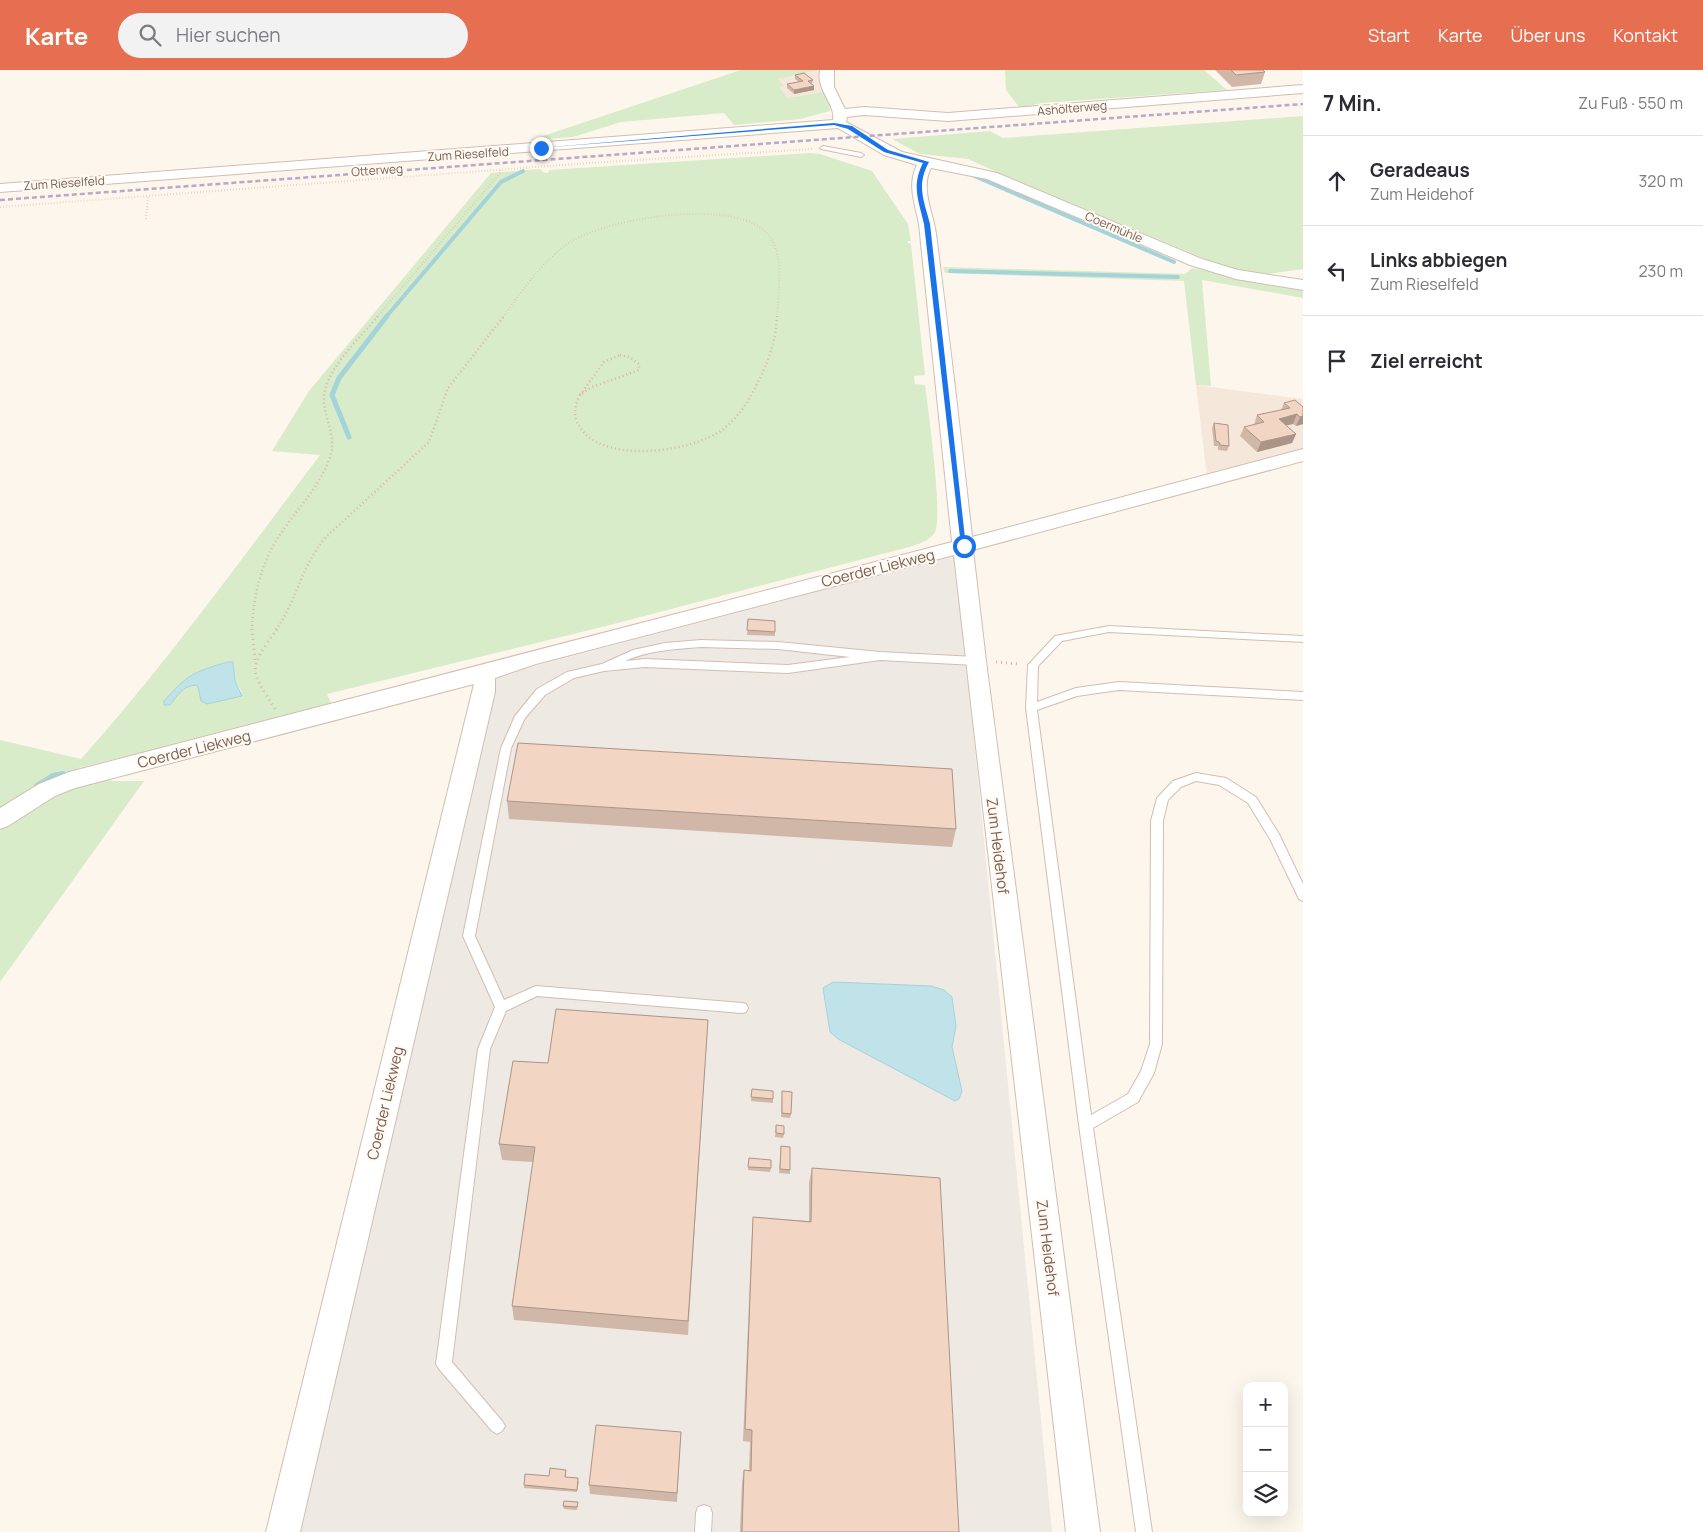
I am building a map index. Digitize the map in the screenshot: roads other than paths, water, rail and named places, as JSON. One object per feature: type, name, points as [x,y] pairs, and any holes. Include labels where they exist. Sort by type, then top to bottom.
[{"type":"street","points":[[827,70],[826,83],[840,119]]},
{"type":"street","name":"Ashölterweg","points":[[840,119],[864,111],[948,118],[1303,89]]},
{"type":"street","name":"Zum Rieselfeld","points":[[0,188],[840,119],[886,151],[926,162]]},
{"type":"street","name":"Coermühle","points":[[926,162],[975,170],[992,176],[1196,262],[1236,274],[1303,285]]},
{"type":"street","name":"Zum Heidehof","points":[[926,162],[919,176],[918,185],[929,244],[964,546],[975,661],[1083,1532]]},
{"type":"street","name":"Coerder Liekweg","points":[[0,820],[48,790],[69,781],[283,727],[483,674],[532,658],[964,546],[1303,455]]},
{"type":"street","name":"Coerder Liekweg","points":[[283,1532],[484,692],[485,681],[483,674]]},
{"type":"lane","points":[[823,148],[861,155]]},
{"type":"lane","points":[[1144,1532],[1086,1125],[1031,708],[1033,664],[1059,638],[1109,629],[1303,639]]},
{"type":"lane","points":[[604,667],[621,656],[652,648],[704,643],[789,646],[880,656],[975,661]]},
{"type":"lane","points":[[501,1007],[469,936],[506,748],[520,716],[541,692],[571,675],[604,667],[645,663],[788,669],[880,656]]},
{"type":"lane","points":[[1031,708],[1076,692],[1119,686],[1303,696]]},
{"type":"lane","points":[[1086,1125],[1132,1098],[1147,1073],[1156,1044],[1157,821],[1163,798],[1177,784],[1196,777],[1222,781],[1252,800],[1275,837],[1303,896]]},
{"type":"lane","points":[[498,1426],[444,1364],[484,1048],[501,1007],[536,991],[742,1008]]},
{"type":"lane","points":[[703,1532],[704,1513]]},
{"type":"water","points":[[227,662],[233,662],[235,681],[242,696],[207,704],[201,701],[196,685],[184,689],[170,705],[164,705],[164,701],[172,692],[191,675]]},
{"type":"water","points":[[833,982],[931,986],[944,990],[952,997],[956,1026],[952,1047],[962,1091],[959,1099],[955,1101],[838,1039],[830,1032],[823,988]]},
{"type":"waterway","points":[[386,317],[501,182],[523,171]]},
{"type":"waterway","points":[[972,175],[1174,262]]},
{"type":"waterway","points":[[950,271],[1178,277]]},
{"type":"waterway","points":[[349,437],[332,395],[339,378],[387,316]]},
{"type":"waterway","points":[[37,786],[53,776],[63,774]]},
{"type":"railway","points":[[0,200],[1303,104]]}]
